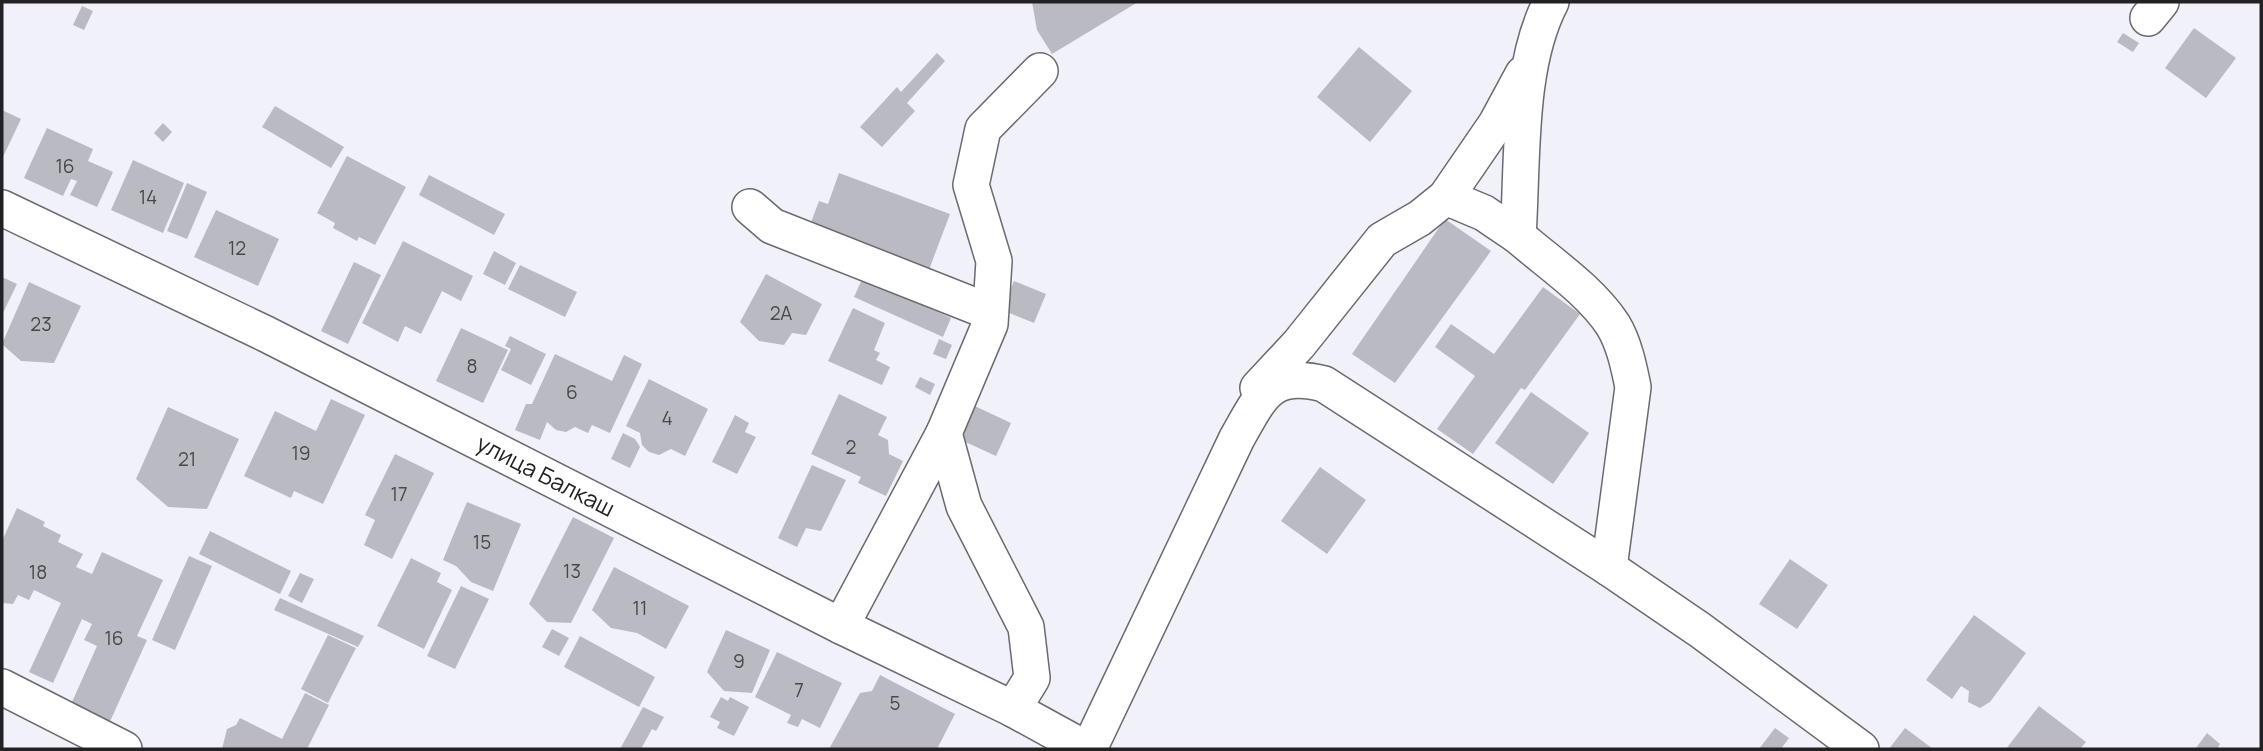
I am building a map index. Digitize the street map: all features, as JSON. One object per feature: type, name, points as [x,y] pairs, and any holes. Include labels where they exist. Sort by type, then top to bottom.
[{"type":"street","points":[[1518,236],[1529,62],[1538,28],[1551,2]]},
{"type":"street","points":[[1255,407],[1252,398],[1261,381],[1289,355],[1382,240],[1420,218],[1446,197],[1496,124],[1529,62]]},
{"type":"street","points":[[841,626],[944,433],[990,324],[994,261],[971,184],[983,129],[1040,71]]},
{"type":"street","points":[[1446,197],[1483,213],[1518,236],[1584,293],[1613,326],[1628,363],[1633,387],[1609,568]]},
{"type":"street","points":[[750,207],[772,226],[990,312]]},
{"type":"street","name":"улица Балкаш","points":[[2,208],[266,334],[841,626],[1013,709],[1087,749]]},
{"type":"street","points":[[1289,355],[1324,384],[1700,630],[1861,749]]},
{"type":"street","points":[[1087,749],[1255,407],[1283,380],[1300,378],[1324,384]]},
{"type":"street","points":[[944,433],[964,506],[1026,627],[1032,678],[1013,709]]},
{"type":"street","points":[[2,687],[124,749]]},
{"type":"building","points":[[1032,2],[1138,2],[1052,54],[1037,30]]},
{"type":"building","points":[[82,6],[93,11],[84,30],[73,25]]},
{"type":"building","points":[[2194,28],[2236,58],[2206,98],[2165,68]]},
{"type":"building","points":[[2123,33],[2139,43],[2133,52],[2117,42]]},
{"type":"building","points":[[1359,47],[1412,91],[1370,142],[1317,97]]},
{"type":"building","points":[[937,53],[945,61],[907,103],[915,111],[882,147],[860,127],[897,87],[901,92]]},
{"type":"building","points":[[275,106],[344,147],[331,168],[262,127]]},
{"type":"building","points":[[2,110],[21,119],[2,159]]},
{"type":"building","points":[[163,123],[172,132],[163,142],[154,133]]},
{"type":"building","points":[[47,128],[93,149],[88,161],[113,172],[97,207],[70,195],[77,181],[71,179],[63,196],[24,178]]},
{"type":"building","points":[[347,156],[406,187],[375,245],[359,237],[357,241],[333,228],[335,223],[317,213]]},
{"type":"building","points":[[133,160],[184,183],[163,233],[111,210]]},
{"type":"building","points":[[839,173],[950,214],[927,275],[810,225],[819,201],[828,204]]},
{"type":"building","points":[[429,175],[505,214],[494,235],[419,195]]},
{"type":"building","points":[[187,183],[207,192],[187,239],[167,231]]},
{"type":"building","points":[[216,210],[279,239],[258,286],[194,257]]},
{"type":"building","points":[[1445,219],[1491,251],[1395,383],[1352,354]]},
{"type":"building","points":[[403,241],[473,276],[461,301],[442,291],[421,334],[405,326],[398,342],[362,323]]},
{"type":"building","points":[[494,251],[516,263],[505,285],[483,274]]},
{"type":"building","points":[[354,262],[381,275],[348,344],[321,331]]},
{"type":"building","points":[[520,265],[577,292],[565,317],[508,289]]},
{"type":"building","points":[[766,274],[822,304],[806,335],[792,333],[784,345],[759,341],[740,322]]},
{"type":"building","points":[[2,277],[17,284],[2,315]]},
{"type":"building","points":[[863,277],[951,318],[943,337],[854,297]]},
{"type":"building","points":[[1014,281],[1046,294],[1034,323],[1002,310]]},
{"type":"building","points":[[29,282],[81,306],[54,363],[21,361],[2,344]]},
{"type":"building","points":[[1543,287],[1580,314],[1525,390],[1521,388],[1473,454],[1437,429],[1475,376],[1435,347],[1451,324],[1494,354]]},
{"type":"building","points":[[853,308],[885,323],[874,350],[880,353],[876,360],[890,367],[882,385],[828,361]]},
{"type":"building","points":[[461,328],[508,350],[483,403],[436,381]]},
{"type":"building","points":[[510,336],[546,354],[531,385],[501,370],[511,349],[505,346]]},
{"type":"building","points":[[939,339],[952,345],[946,359],[933,354]]},
{"type":"building","points":[[555,354],[612,381],[624,355],[642,364],[610,433],[592,425],[588,433],[575,427],[566,432],[556,430],[547,422],[540,440],[515,430],[526,404],[532,404]]},
{"type":"building","points":[[920,377],[935,384],[930,395],[915,387]]},
{"type":"building","points":[[649,379],[708,409],[685,456],[671,449],[659,455],[649,452],[642,445],[640,433],[626,426]]},
{"type":"building","points":[[1531,392],[1589,433],[1553,484],[1495,443]]},
{"type":"building","points":[[839,394],[887,417],[878,435],[888,440],[889,454],[903,461],[886,496],[858,483],[861,477],[811,454]]},
{"type":"building","points":[[331,399],[365,415],[323,504],[294,491],[291,498],[244,476],[275,411],[316,431]]},
{"type":"building","points":[[964,401],[1011,423],[996,456],[959,439]]},
{"type":"building","points":[[168,407],[239,439],[207,509],[168,507],[136,479]]},
{"type":"building","points":[[735,415],[749,423],[745,432],[756,437],[737,474],[712,462]]},
{"type":"building","points":[[623,433],[635,439],[640,447],[630,468],[611,459]]},
{"type":"building","points":[[395,454],[434,473],[392,559],[364,545],[375,520],[365,515]]},
{"type":"building","points":[[812,465],[846,480],[821,531],[806,528],[797,547],[778,538]]},
{"type":"building","points":[[1320,467],[1366,500],[1327,554],[1281,521]]},
{"type":"building","points":[[467,502],[521,524],[493,591],[471,582],[456,566],[443,560]]},
{"type":"building","points":[[17,508],[45,522],[43,526],[61,535],[58,542],[83,554],[76,567],[92,574],[102,552],[163,580],[137,636],[147,640],[107,728],[68,711],[97,646],[84,640],[92,624],[82,619],[53,683],[29,672],[61,603],[34,590],[29,600],[18,595],[13,604],[2,603],[2,541]]},
{"type":"building","points":[[573,517],[614,538],[571,623],[547,622],[529,604]]},
{"type":"building","points":[[210,531],[291,571],[280,594],[199,554]]},
{"type":"building","points":[[189,556],[212,566],[175,650],[152,640]]},
{"type":"building","points":[[411,558],[441,573],[437,582],[452,590],[424,649],[377,626]]},
{"type":"building","points":[[1790,559],[1828,585],[1797,629],[1759,604]]},
{"type":"building","points":[[614,567],[689,606],[666,649],[637,633],[611,628],[592,610]]},
{"type":"building","points":[[300,573],[314,579],[302,603],[288,596]]},
{"type":"building","points":[[461,586],[489,599],[455,669],[427,656]]},
{"type":"building","points":[[280,598],[364,636],[358,647],[274,610]]},
{"type":"building","points":[[1974,615],[2026,653],[1990,702],[1980,708],[1968,702],[1969,691],[1961,686],[1952,699],[1926,680]]},
{"type":"building","points":[[552,629],[569,638],[559,656],[542,647]]},
{"type":"building","points":[[726,630],[770,650],[752,693],[724,691],[707,672]]},
{"type":"building","points":[[328,635],[356,648],[328,703],[301,689]]},
{"type":"building","points":[[580,636],[655,677],[639,707],[564,667]]},
{"type":"building","points":[[777,652],[842,683],[820,728],[802,719],[798,727],[787,723],[791,715],[755,697]]},
{"type":"building","points":[[880,675],[955,714],[937,749],[829,749],[860,693],[872,691]]},
{"type":"building","points":[[305,693],[329,705],[307,749],[222,749],[227,729],[236,725],[240,718],[282,739]]},
{"type":"building","points":[[721,697],[728,701],[730,697],[749,707],[734,736],[717,728],[720,722],[710,717]]},
{"type":"building","points":[[2039,706],[2086,742],[2080,749],[2006,749]]},
{"type":"building","points":[[643,707],[664,717],[656,731],[652,729],[641,749],[620,749]]},
{"type":"building","points":[[1775,728],[1789,738],[1781,749],[1759,749]]},
{"type":"building","points":[[1905,728],[1933,749],[1889,749]]},
{"type":"building","points":[[2207,733],[2220,744],[2217,749],[2196,748]]}]
